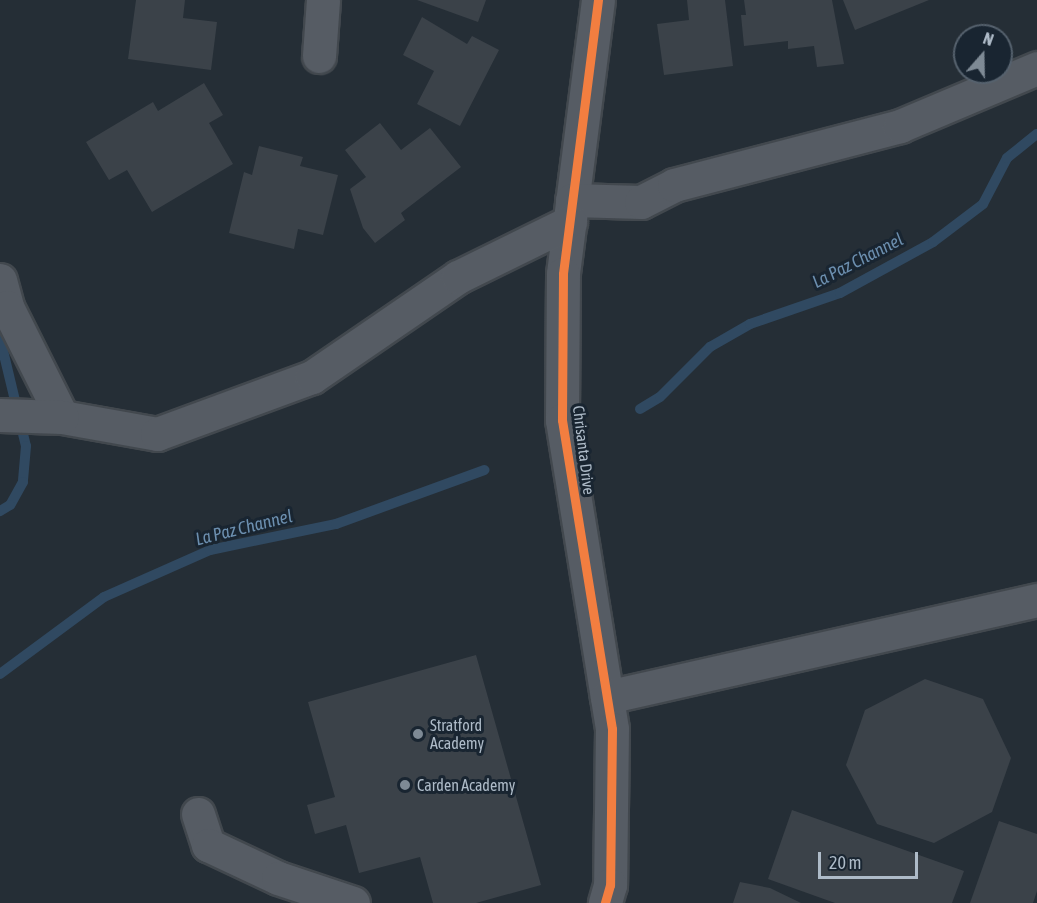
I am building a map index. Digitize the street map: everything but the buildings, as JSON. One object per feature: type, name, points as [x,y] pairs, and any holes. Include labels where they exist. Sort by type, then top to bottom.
[{"type":"street","points":[[319,56],[323,0]]},
{"type":"street","name":"Chrisanta Drive","points":[[598,0],[563,274],[562,420],[612,729],[610,885],[605,903]]},
{"type":"street","points":[[0,415],[50,417],[157,434],[312,377],[458,278],[571,211],[641,202],[674,185],[900,126],[1037,68]]},
{"type":"street","points":[[0,280],[7,307],[50,417]]},
{"type":"street","points":[[607,697],[1037,600]]},
{"type":"street","points":[[198,814],[208,844],[278,878],[353,903]]},
{"type":"waterway","name":"La Paz Channel","points":[[640,409],[660,397],[710,347],[750,324],[840,293],[933,242],[983,204],[1007,158],[1037,134]]},
{"type":"waterway","points":[[0,338],[26,446],[23,482],[10,505],[0,511]]},
{"type":"waterway","name":"La Paz Channel","points":[[0,674],[104,597],[210,550],[336,524],[484,470]]},
{"type":"cycle path","points":[[598,0],[563,274],[562,420],[612,729],[610,885],[605,903]]},
{"type":"place","name":"Stratford Academy","points":[[418,734]]},
{"type":"place","name":"Carden Academy","points":[[405,785]]}]
